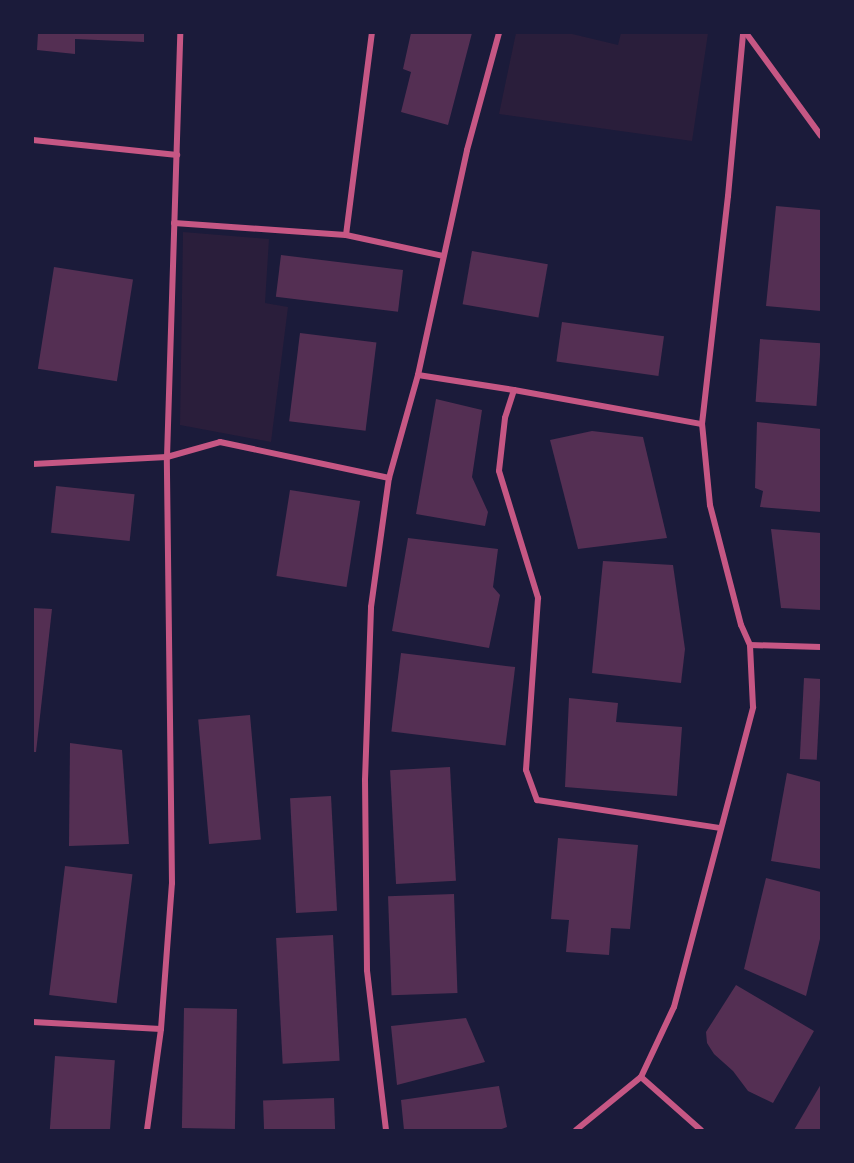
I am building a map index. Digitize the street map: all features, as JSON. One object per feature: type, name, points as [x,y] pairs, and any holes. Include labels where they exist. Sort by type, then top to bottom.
[{"type":"street","points":[[147,1130],[161,1029],[172,882],[167,458],[180,33]]},
{"type":"street","points":[[346,235],[372,33]]},
{"type":"street","points":[[386,1130],[367,970],[365,780],[371,607],[389,478],[418,375],[467,150],[499,33]]},
{"type":"street","points":[[744,33],[821,136]]},
{"type":"street","points":[[576,1130],[641,1077],[674,1007],[753,707],[750,645],[741,625],[710,505],[702,424],[744,33]]},
{"type":"street","points":[[33,140],[177,155]]},
{"type":"street","points":[[174,223],[346,235],[443,256]]},
{"type":"street","points":[[418,375],[702,424]]},
{"type":"street","points":[[514,390],[505,418],[499,471],[538,598],[526,770],[537,800],[721,828]]},
{"type":"street","points":[[33,464],[167,458],[220,442],[389,478]]},
{"type":"street","points":[[750,645],[821,647]]},
{"type":"street","points":[[33,1022],[161,1029]]},
{"type":"street","points":[[641,1077],[701,1130]]},
{"type":"shaded area","points":[[516,33],[568,33],[618,45],[621,33],[708,33],[692,141],[499,114]]},
{"type":"shaded area","points":[[183,232],[269,239],[265,303],[288,307],[271,442],[180,425]]},
{"type":"building","points":[[38,33],[144,33],[144,42],[75,39],[75,54],[37,50]]},
{"type":"building","points":[[411,33],[472,33],[448,125],[401,112],[411,72],[403,69]]},
{"type":"building","points":[[776,206],[821,210],[821,311],[766,306]]},
{"type":"building","points":[[472,251],[548,264],[538,318],[463,304]]},
{"type":"building","points":[[281,255],[403,270],[398,312],[276,297]]},
{"type":"building","points":[[54,267],[133,280],[117,381],[38,369]]},
{"type":"building","points":[[562,322],[664,336],[658,376],[556,362]]},
{"type":"building","points":[[300,333],[376,342],[366,431],[289,421]]},
{"type":"building","points":[[760,339],[821,343],[816,406],[756,402]]},
{"type":"building","points":[[436,399],[482,410],[472,477],[488,512],[485,526],[416,514]]},
{"type":"building","points":[[757,422],[821,429],[821,512],[760,507],[763,491],[755,488]]},
{"type":"building","points":[[592,431],[643,437],[667,538],[578,549],[550,440]]},
{"type":"building","points":[[56,486],[135,494],[130,541],[51,533]]},
{"type":"building","points":[[290,490],[360,501],[347,587],[276,576]]},
{"type":"building","points":[[771,529],[821,533],[821,610],[781,608]]},
{"type":"building","points":[[408,538],[498,549],[493,587],[500,595],[489,648],[392,631]]},
{"type":"building","points":[[603,561],[673,565],[685,649],[681,683],[592,673]]},
{"type":"building","points":[[33,608],[52,609],[36,752],[33,752]]},
{"type":"building","points":[[401,653],[515,667],[506,745],[391,731]]},
{"type":"building","points":[[804,678],[821,679],[817,760],[800,759]]},
{"type":"building","points":[[569,698],[618,703],[616,722],[682,727],[677,796],[565,787]]},
{"type":"building","points":[[250,715],[261,840],[209,844],[198,720]]},
{"type":"building","points":[[70,743],[122,750],[129,844],[69,846]]},
{"type":"building","points":[[450,767],[456,881],[396,884],[390,770]]},
{"type":"building","points":[[787,773],[821,782],[821,869],[771,861]]},
{"type":"building","points":[[331,796],[337,911],[296,913],[290,798]]},
{"type":"building","points":[[558,838],[638,845],[630,929],[611,928],[609,955],[566,952],[569,920],[551,919]]},
{"type":"building","points":[[65,866],[132,874],[117,1003],[49,995]]},
{"type":"building","points":[[766,878],[821,892],[821,935],[806,996],[744,969]]},
{"type":"building","points":[[454,894],[457,993],[391,995],[388,896]]},
{"type":"building","points":[[333,935],[340,1061],[283,1064],[276,938]]},
{"type":"building","points":[[736,985],[814,1031],[773,1103],[748,1091],[733,1071],[714,1054],[707,1043],[706,1032]]},
{"type":"building","points":[[184,1008],[237,1009],[235,1129],[182,1128]]},
{"type":"building","points":[[466,1018],[485,1062],[397,1085],[391,1026]]},
{"type":"building","points":[[55,1056],[115,1060],[110,1130],[50,1130]]},
{"type":"building","points":[[821,1084],[821,1130],[794,1130]]},
{"type":"building","points":[[499,1086],[507,1127],[499,1130],[404,1130],[401,1100]]},
{"type":"building","points":[[334,1098],[335,1130],[264,1130],[263,1100]]}]
